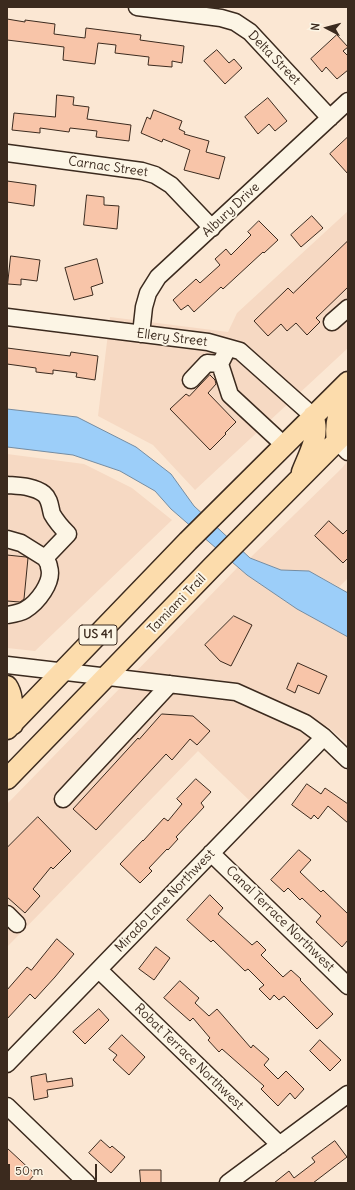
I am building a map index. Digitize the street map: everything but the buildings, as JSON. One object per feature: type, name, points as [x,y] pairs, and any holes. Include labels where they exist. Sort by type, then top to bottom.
[{"type":"main road","name":"US 41","points":[[10,726],[188,541],[348,382]]},
{"type":"main road","points":[[344,441],[335,430],[336,420],[348,395]]},
{"type":"main road","points":[[299,479],[314,441],[316,431],[313,416]]},
{"type":"main road","name":"Tamiami Trail","points":[[7,780],[299,479],[344,441]]},
{"type":"main road","points":[[7,686],[10,690],[12,704],[10,726]]},
{"type":"street","name":"Delta Street","points":[[137,7],[221,18],[235,22],[250,32],[330,118]]},
{"type":"street","name":"Albury Drive","points":[[141,334],[144,307],[148,293],[158,278],[348,101]]},
{"type":"street","name":"Carnac Street","points":[[7,153],[155,174],[171,185],[212,228]]},
{"type":"street","points":[[332,322],[348,308]]},
{"type":"street","name":"Ellery Street","points":[[7,317],[208,342],[240,351],[313,416]]},
{"type":"street","points":[[228,348],[220,364],[230,395],[284,445]]},
{"type":"street","points":[[191,380],[207,363],[220,364]]},
{"type":"street","points":[[7,485],[32,488],[44,494],[49,501],[53,514],[59,524],[68,534],[45,558]]},
{"type":"street","points":[[7,539],[21,543],[45,558],[50,568],[49,580],[42,595],[24,612],[7,615]]},
{"type":"street","points":[[7,665],[236,692],[304,723],[324,737],[348,760]]},
{"type":"street","points":[[63,798],[170,684]]},
{"type":"street","name":"Mirado Lane Northwest","points":[[7,1064],[324,737]]},
{"type":"street","name":"Canal Terrace Northwest","points":[[211,853],[348,986]]},
{"type":"street","name":"Robat Terrace Northwest","points":[[99,970],[280,1145]]},
{"type":"street","points":[[228,1183],[348,1094]]},
{"type":"street","points":[[7,1106],[87,1183]]},
{"type":"shaded area","points":[[348,211],[348,348],[195,490],[153,445],[98,416],[110,317],[228,332],[237,313]]},
{"type":"shaded area","points":[[7,454],[84,464],[132,488],[172,520],[35,651],[7,648]]},
{"type":"shaded area","points":[[348,460],[348,578],[339,587],[309,571],[281,570],[250,558],[342,468]]},
{"type":"shaded area","points":[[238,567],[247,575],[297,609],[348,637],[348,744],[327,726],[250,801],[198,751],[7,947],[7,804]]},
{"type":"water","points":[[7,409],[77,417],[136,447],[171,474],[194,506],[250,558],[281,570],[309,571],[348,593],[348,637],[297,609],[247,575],[171,509],[155,491],[120,471],[73,455],[7,447]]}]
